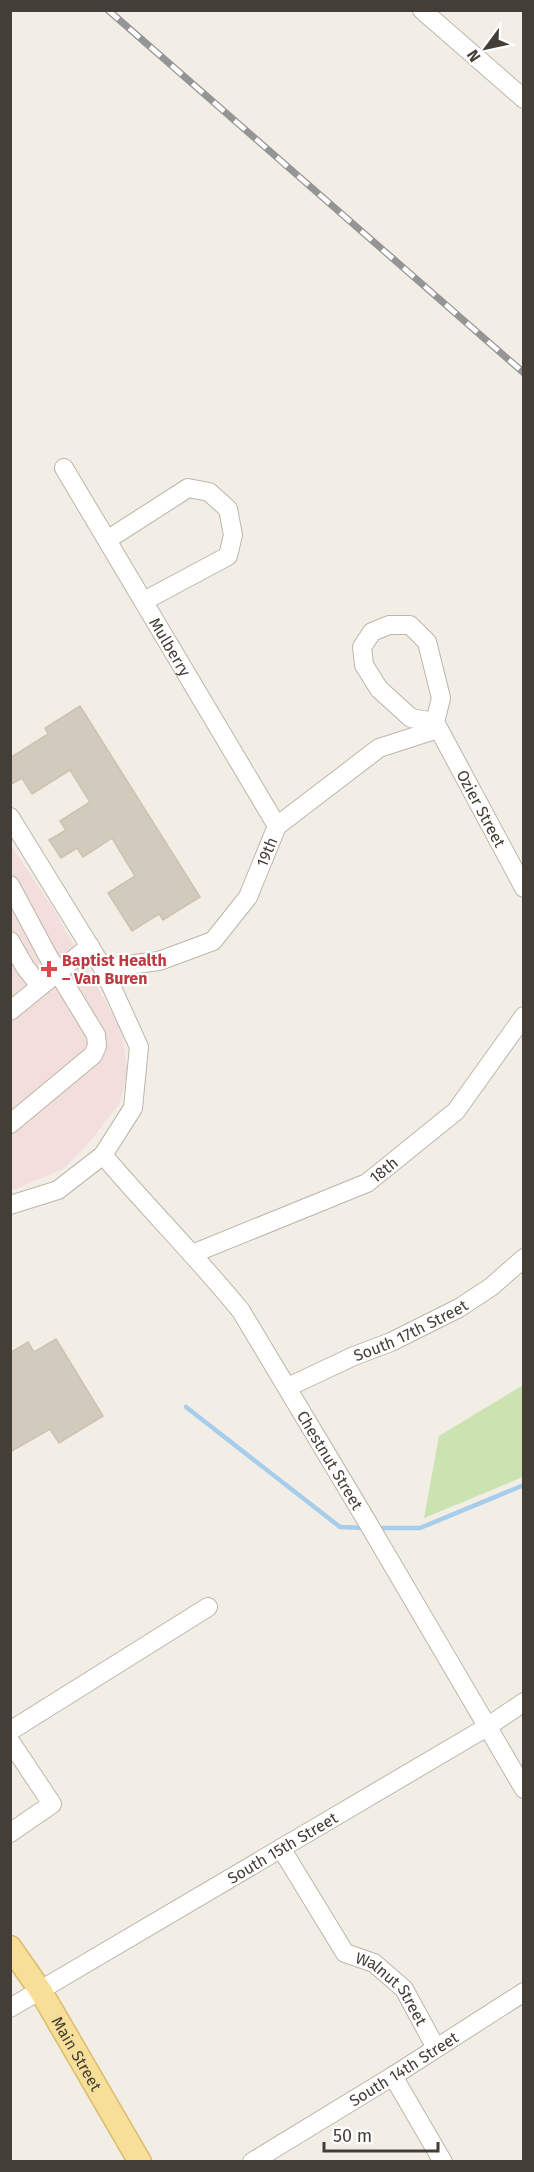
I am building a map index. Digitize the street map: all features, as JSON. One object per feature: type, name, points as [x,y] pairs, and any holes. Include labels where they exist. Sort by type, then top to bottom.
[{"type":"main road","name":"Main Street","points":[[10,1947],[40,1990],[140,2162]]},
{"type":"street","points":[[422,10],[524,99]]},
{"type":"street","name":"Mulberry","points":[[64,468],[277,826]]},
{"type":"street","points":[[107,540],[188,488],[209,492],[228,509],[233,535],[228,556],[144,602]]},
{"type":"street","points":[[410,624],[427,642],[441,698],[437,726],[411,718],[379,689],[371,678],[364,665],[362,647],[372,632],[389,625],[410,624]]},
{"type":"street","name":"19th","points":[[103,968],[159,961],[213,941],[249,897],[277,826],[379,748],[437,726]]},
{"type":"street","name":"Ozier Street","points":[[437,726],[524,888]]},
{"type":"street","points":[[10,1205],[58,1190],[103,1155],[133,1108],[139,1047],[103,968],[13,828]]},
{"type":"street","points":[[10,885],[57,972],[96,1035],[97,1046],[93,1055],[10,1124]]},
{"type":"street","points":[[10,941],[25,967],[40,986]]},
{"type":"street","points":[[10,1011],[90,946]]},
{"type":"street","name":"18th","points":[[192,1254],[367,1183],[456,1111],[524,1016]]},
{"type":"street","name":"Chestnut Street","points":[[103,1155],[241,1311],[524,1789]]},
{"type":"street","name":"South 17th Street","points":[[288,1387],[354,1356],[392,1342],[459,1308],[491,1287],[524,1258]]},
{"type":"street","points":[[10,1731],[208,1606]]},
{"type":"street","name":"South 15th Street","points":[[10,2008],[487,1728],[524,1702]]},
{"type":"street","points":[[10,1741],[52,1804],[12,1828]]},
{"type":"street","name":"Walnut Street","points":[[281,1848],[345,1953],[374,1963],[404,1989],[436,2048]]},
{"type":"street","name":"South 14th Street","points":[[252,2162],[393,2076],[524,1992]]},
{"type":"street","points":[[393,2076],[443,2162]]},
{"type":"shaded area","name":"Baptist Health – Van Buren","points":[[10,844],[53,908],[121,1029],[128,1072],[119,1104],[88,1144],[63,1169],[13,1190],[10,1189]]},
{"type":"green space","points":[[523,1385],[523,1477],[424,1518],[439,1436]]},
{"type":"building","points":[[80,706],[200,897],[163,920],[159,914],[132,931],[108,893],[135,876],[112,838],[83,857],[77,848],[61,858],[49,840],[66,830],[60,821],[90,802],[70,770],[32,794],[22,778],[10,785],[10,758],[48,734],[45,728]]},
{"type":"building","points":[[56,1339],[103,1416],[59,1443],[50,1429],[10,1452],[10,1353],[28,1342],[34,1352]]},
{"type":"waterway","points":[[186,1407],[340,1527],[364,1528]]},
{"type":"waterway","points":[[376,1528],[420,1528],[524,1485]]},
{"type":"railway","points":[[108,10],[524,373]]},
{"type":"place","name":"Baptist Health – Van Buren","points":[[49,969]]}]
